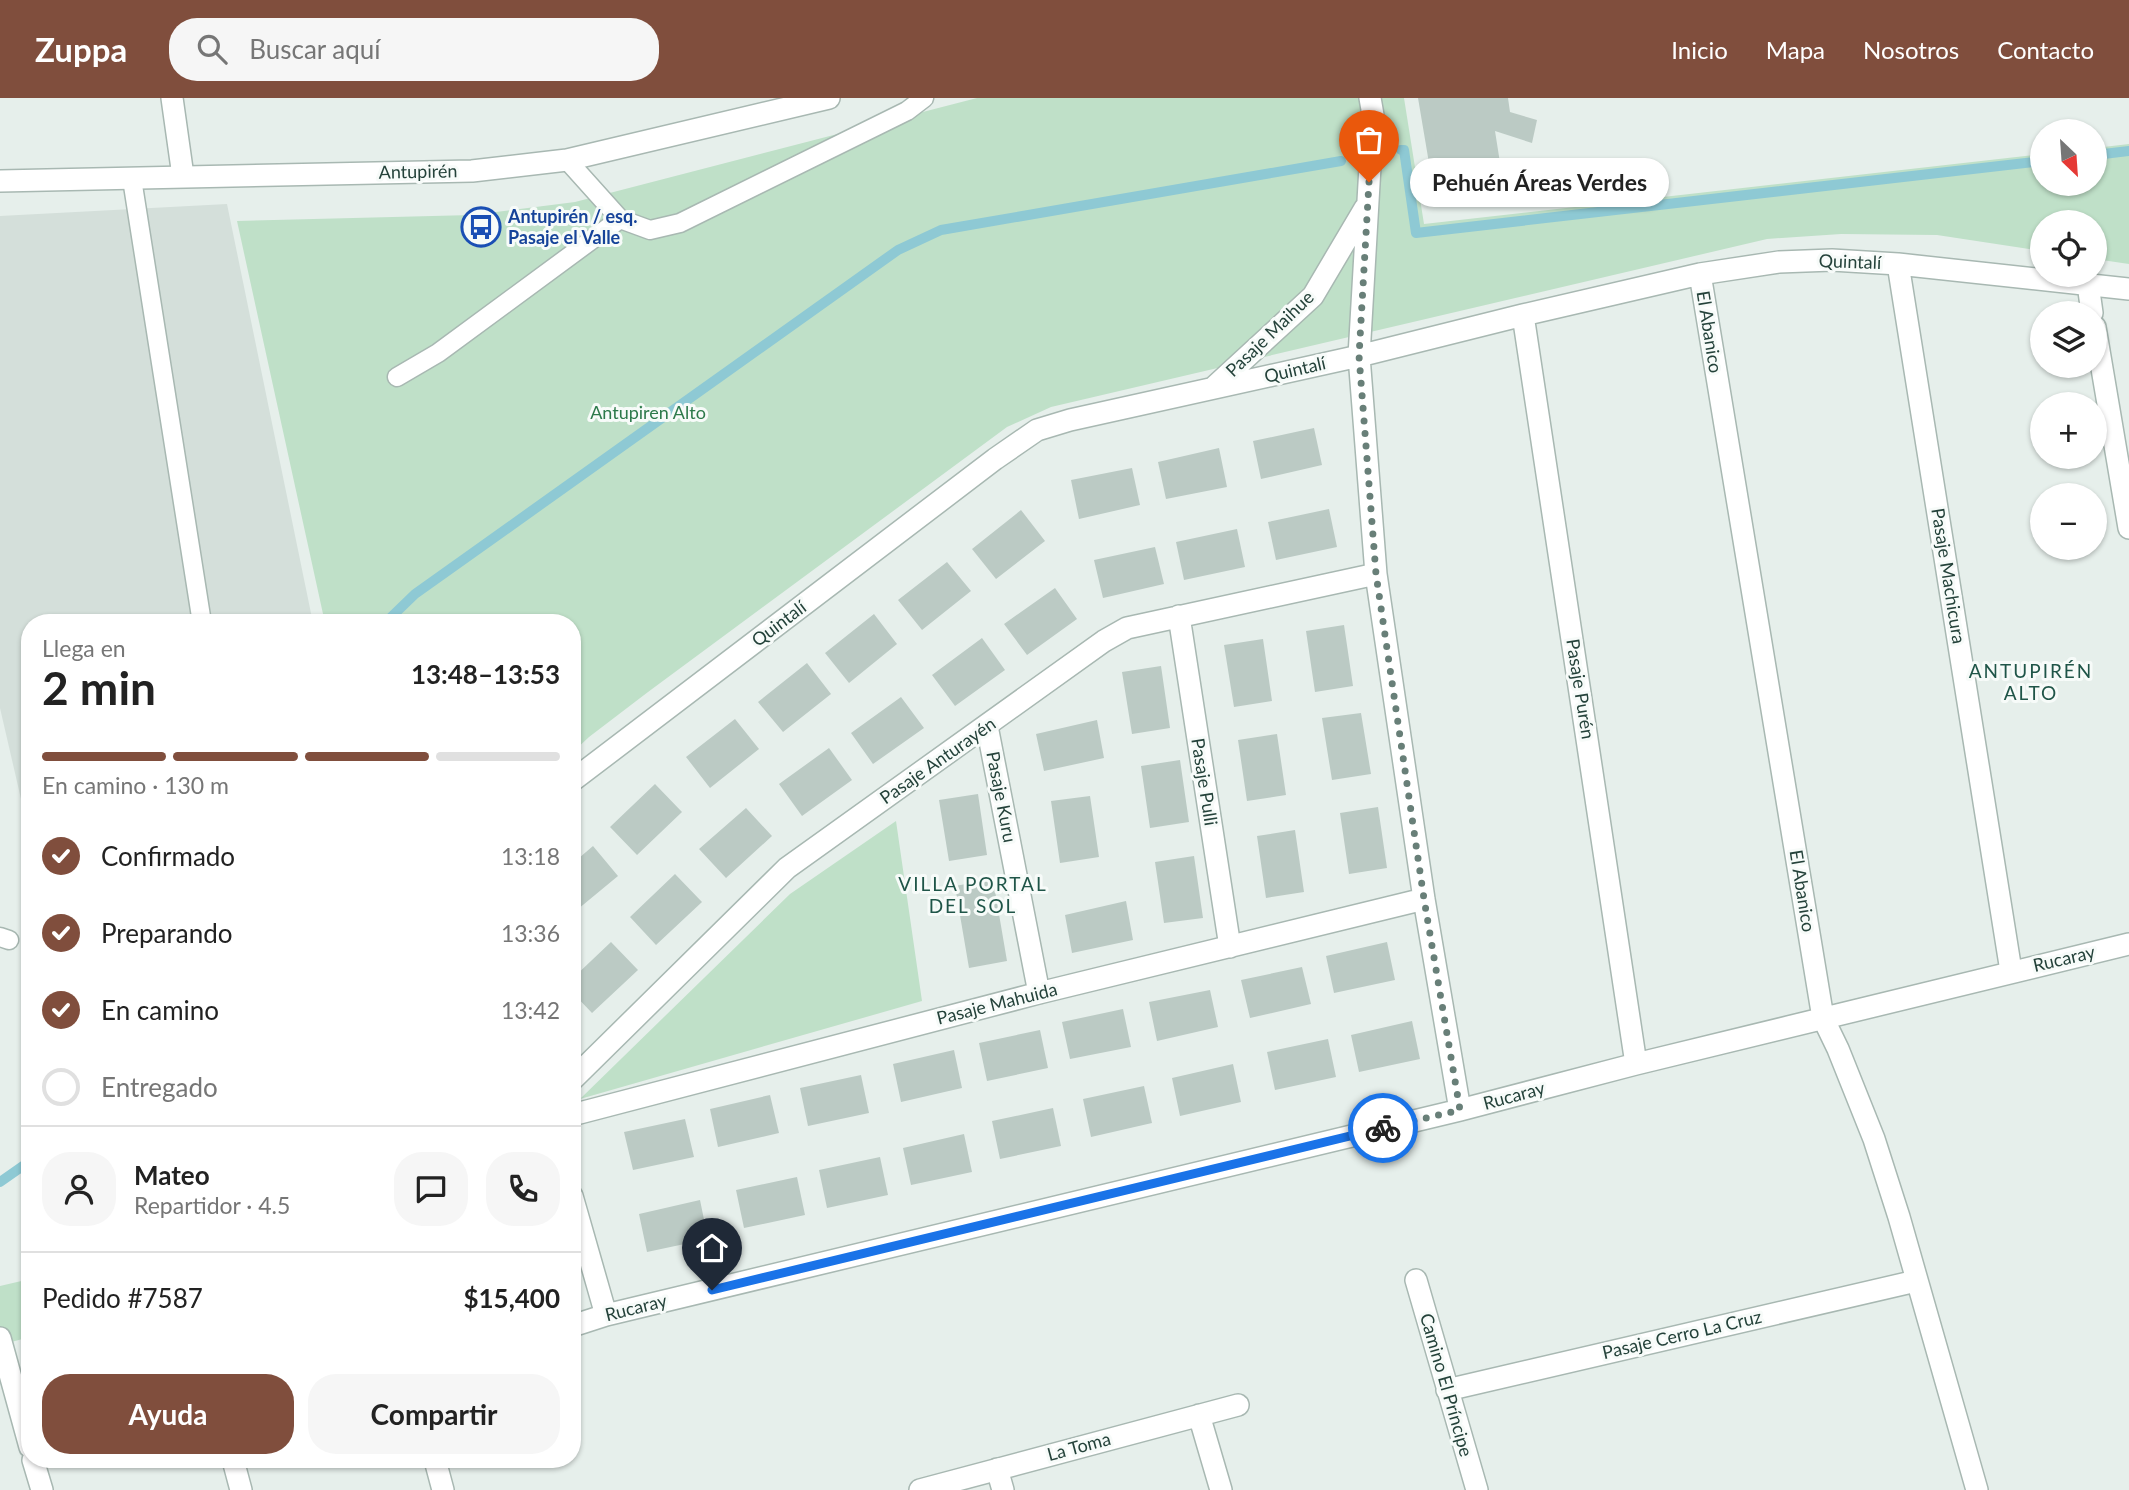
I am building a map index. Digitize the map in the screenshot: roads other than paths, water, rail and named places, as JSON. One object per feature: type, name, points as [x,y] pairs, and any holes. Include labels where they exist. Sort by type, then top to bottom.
[{"type":"street","points":[[172,98],[183,176]]},
{"type":"street","name":"Antupirén","points":[[0,181],[472,171],[567,160],[829,98]]},
{"type":"street","name":"Pasaje Maihue","points":[[1370,98],[1373,115],[1359,356],[1376,574],[1424,899],[1460,1110]]},
{"type":"street","name":"Pasaje Maihue","points":[[1212,389],[1313,296],[1368,204]]},
{"type":"street","name":"Quintalí","points":[[581,774],[995,459],[1037,430],[1070,420],[1359,356],[1700,274],[1779,262],[1832,260],[2030,278]]},
{"type":"street","name":"Pasaje Machicura","points":[[1898,264],[2011,971]]},
{"type":"street","name":"El Abanico","points":[[1700,274],[1823,1018],[1874,1139],[1977,1490]]},
{"type":"street","name":"Quintalí","points":[[2107,286],[2129,289]]},
{"type":"street","name":"Pasaje Purén","points":[[1523,315],[1636,1064]]},
{"type":"street","points":[[2104,378],[2129,528]]},
{"type":"street","name":"Pasaje Anturayén","points":[[581,1071],[787,868],[1104,641],[1127,628],[1376,574]]},
{"type":"street","name":"Pasaje Pulli","points":[[1179,616],[1230,947]]},
{"type":"street","name":"Pasaje Kuru","points":[[988,726],[1039,993]]},
{"type":"street","name":"Pasaje Mahuida","points":[[581,1113],[1039,993],[1424,899]]},
{"type":"street","name":"Rucaray","points":[[581,1323],[1460,1110],[1636,1064],[2129,944]]},
{"type":"street","points":[[581,1228],[606,1315]]},
{"type":"street","name":"Camino El Príncipe","points":[[1416,1280],[1477,1490]]},
{"type":"street","name":"Pasaje Cerro La Cruz","points":[[1447,1390],[1916,1281]]},
{"type":"street","points":[[0,1338],[21,1414]]},
{"type":"street","name":"La Toma","points":[[920,1490],[1238,1405]]},
{"type":"street","points":[[1199,1415],[1221,1490]]},
{"type":"street","points":[[35,1468],[42,1490]]},
{"type":"street","points":[[235,1468],[242,1490]]},
{"type":"street","points":[[437,1468],[443,1490]]},
{"type":"street","points":[[997,1469],[1003,1490]]},
{"type":"lane","points":[[567,160],[620,219],[650,230],[680,223],[907,111],[924,98]]},
{"type":"lane","points":[[132,178],[201,614]]},
{"type":"lane","points":[[397,377],[438,353],[620,219]]},
{"type":"waterway","points":[[1401,150],[1404,150],[1416,233],[2030,162]]},
{"type":"waterway","points":[[2107,154],[2129,151]]},
{"type":"waterway","points":[[394,614],[415,594],[898,250],[941,230],[1341,161]]},
{"type":"waterway","points":[[0,1182],[21,1167]]},
{"type":"place","name":"Pehuén Áreas Verdes","points":[[1369,182]]},
{"type":"place","name":"Antupirén / esq. Pasaje el Valle","points":[[481,227]]},
{"type":"district","name":"ANTUPIRÉN ALTO","points":[[2031,682]]},
{"type":"district","name":"VILLA PORTAL DEL SOL","points":[[973,895]]},
{"type":"park label","name":"Antupiren Alto","points":[[648,413]]}]
